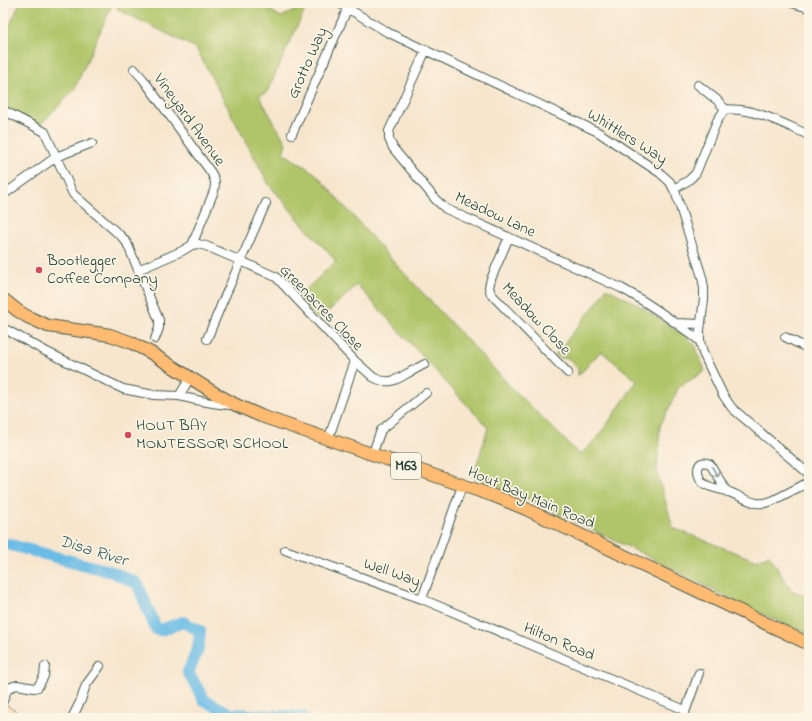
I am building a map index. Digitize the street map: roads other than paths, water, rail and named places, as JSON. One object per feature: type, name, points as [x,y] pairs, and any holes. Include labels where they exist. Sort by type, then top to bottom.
[{"type":"main road","name":"Hout Bay Main Road","points":[[3,299],[18,311],[48,326],[110,336],[130,342],[151,353],[216,394],[261,416],[496,497],[526,509],[809,644]]},
{"type":"street","name":"Whittlers Way","points":[[339,3],[350,5],[387,32],[598,132],[660,173],[670,182],[674,189],[702,276],[705,293],[700,341],[703,353],[723,395],[729,404],[809,474]]},
{"type":"street","points":[[792,3],[809,8]]},
{"type":"street","name":"Grotto Way","points":[[292,134],[350,5]]},
{"type":"street","name":"Meadow Lane","points":[[426,50],[389,131],[389,136],[393,148],[436,200],[442,206],[453,212],[628,292],[652,306],[700,341]]},
{"type":"street","name":"Vineyard Avenue","points":[[134,69],[165,107],[210,170],[215,181],[214,191],[192,245]]},
{"type":"street","points":[[698,85],[717,100],[725,109],[741,110],[752,113],[809,136]]},
{"type":"street","points":[[674,189],[689,180],[696,173],[717,121],[725,109]]},
{"type":"street","points":[[3,110],[45,132],[72,194],[127,243],[159,320],[159,328],[155,339]]},
{"type":"street","points":[[3,195],[56,157],[92,143]]},
{"type":"street","points":[[207,340],[266,203]]},
{"type":"street","name":"Meadow Close","points":[[509,237],[491,279],[489,287],[491,294],[568,374]]},
{"type":"street","name":"Greenacres Close","points":[[192,245],[198,244],[206,246],[276,277],[355,361],[328,440]]},
{"type":"street","points":[[138,270],[182,252],[192,245]]},
{"type":"street","points":[[676,323],[701,324]]},
{"type":"street","points":[[3,328],[47,352],[123,389],[154,395],[179,396],[223,405],[236,405]]},
{"type":"street","points":[[785,336],[809,349]]},
{"type":"street","points":[[355,361],[373,377],[388,382],[398,380],[425,364]]},
{"type":"street","points":[[179,396],[190,378]]},
{"type":"street","points":[[372,455],[381,430],[426,393]]},
{"type":"street","points":[[727,492],[751,501],[765,503],[772,501],[809,482]]},
{"type":"street","name":"Well Way","points":[[286,550],[422,598],[462,486]]},
{"type":"street","name":"Hilton Road","points":[[422,598],[684,714]]},
{"type":"street","points":[[3,702],[7,690],[11,687],[17,685],[34,688],[38,687],[44,676],[45,666]]},
{"type":"street","points":[[72,718],[86,685],[100,666]]},
{"type":"street","points":[[684,714],[699,674]]},
{"type":"street","points":[[3,710],[16,718]]},
{"type":"waterway","name":"Disa River","points":[[3,543],[112,572],[137,583],[156,629],[161,630],[183,622],[200,631],[198,649],[188,672],[204,700],[231,714],[304,718]]},
{"type":"place","name":"Bootlegger Coffee Company","points":[[39,270]]},
{"type":"place","name":"HOUT BAY MONTESSORI SCHOOL","points":[[128,435]]}]
